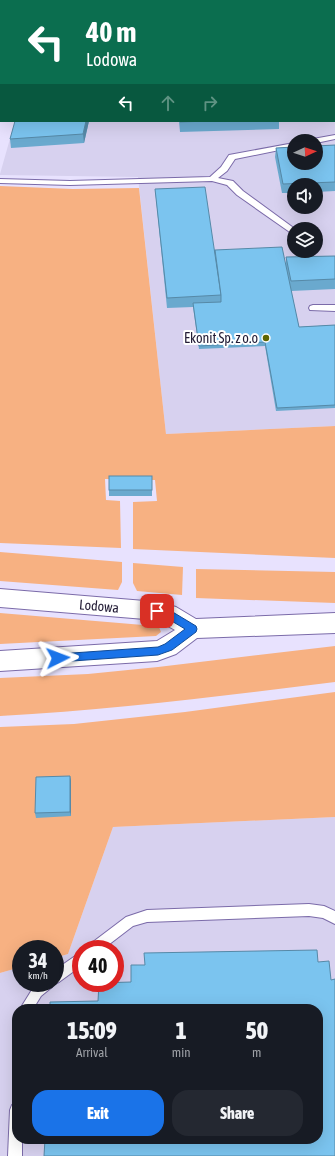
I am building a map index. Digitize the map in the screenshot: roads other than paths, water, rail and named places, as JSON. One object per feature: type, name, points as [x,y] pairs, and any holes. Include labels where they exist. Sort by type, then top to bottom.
[{"type":"street","name":"Lodowa","points":[[0,598],[157,611],[168,614],[193,629]]},
{"type":"street","points":[[0,661],[158,651],[168,647],[193,629],[335,623]]},
{"type":"lane","points":[[323,139],[335,137]]},
{"type":"lane","points":[[212,179],[224,168],[232,156],[287,146]]},
{"type":"lane","points":[[0,181],[70,183],[212,179],[230,183],[240,193],[287,227]]},
{"type":"lane","points":[[313,308],[335,308]]},
{"type":"lane","points":[[104,940],[130,920],[147,916],[309,910],[324,912],[335,918]]},
{"type":"lane","points":[[64,971],[72,965]]},
{"type":"lane","points":[[29,1004],[37,992]]},
{"type":"lane","points":[[14,1156],[15,1144]]},
{"type":"place","name":"Ekonit Sp. z o.o","points":[[266,338]]}]
